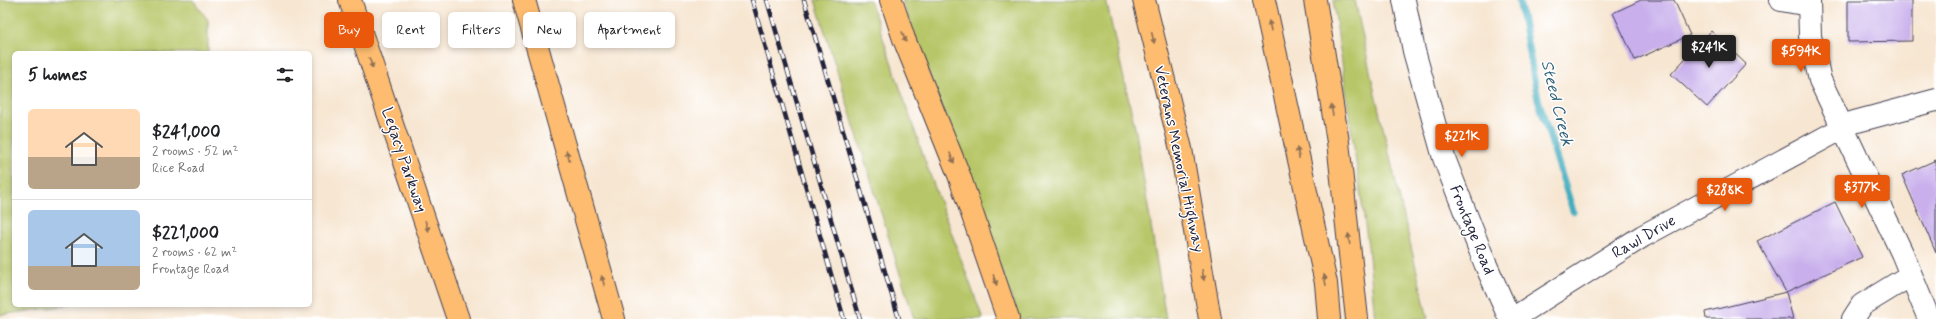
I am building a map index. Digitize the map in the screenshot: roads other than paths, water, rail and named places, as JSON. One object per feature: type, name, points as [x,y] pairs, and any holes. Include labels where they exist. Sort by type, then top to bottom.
[{"type":"highway","name":"Legacy Parkway","points":[[350,0],[458,319]]},
{"type":"highway","points":[[524,0],[614,319]]},
{"type":"highway","points":[[891,0],[904,39],[959,175],[1008,319]]},
{"type":"highway","name":"Veterans Memorial Highway","points":[[1144,0],[1181,149],[1210,319]]},
{"type":"highway","points":[[1264,0],[1326,283],[1329,319]]},
{"type":"highway","points":[[1315,0],[1338,142],[1357,319]]},
{"type":"street","name":"Frontage Road","points":[[1404,0],[1414,51],[1444,158],[1485,263],[1511,319]]},
{"type":"street","points":[[1781,0],[1809,2],[1810,36],[1820,80],[1911,275],[1929,319]]},
{"type":"street","name":"Rawl Drive","points":[[1511,319],[1643,236],[1854,122],[1936,100]]},
{"type":"street","points":[[1853,319],[1862,305],[1911,275]]},
{"type":"waterway","name":"Steed Creek","points":[[1519,0],[1538,99],[1573,211]]},
{"type":"railway","points":[[752,0],[844,319]]},
{"type":"railway","points":[[767,0],[860,319]]},
{"type":"railway","points":[[804,0],[899,319]]}]
